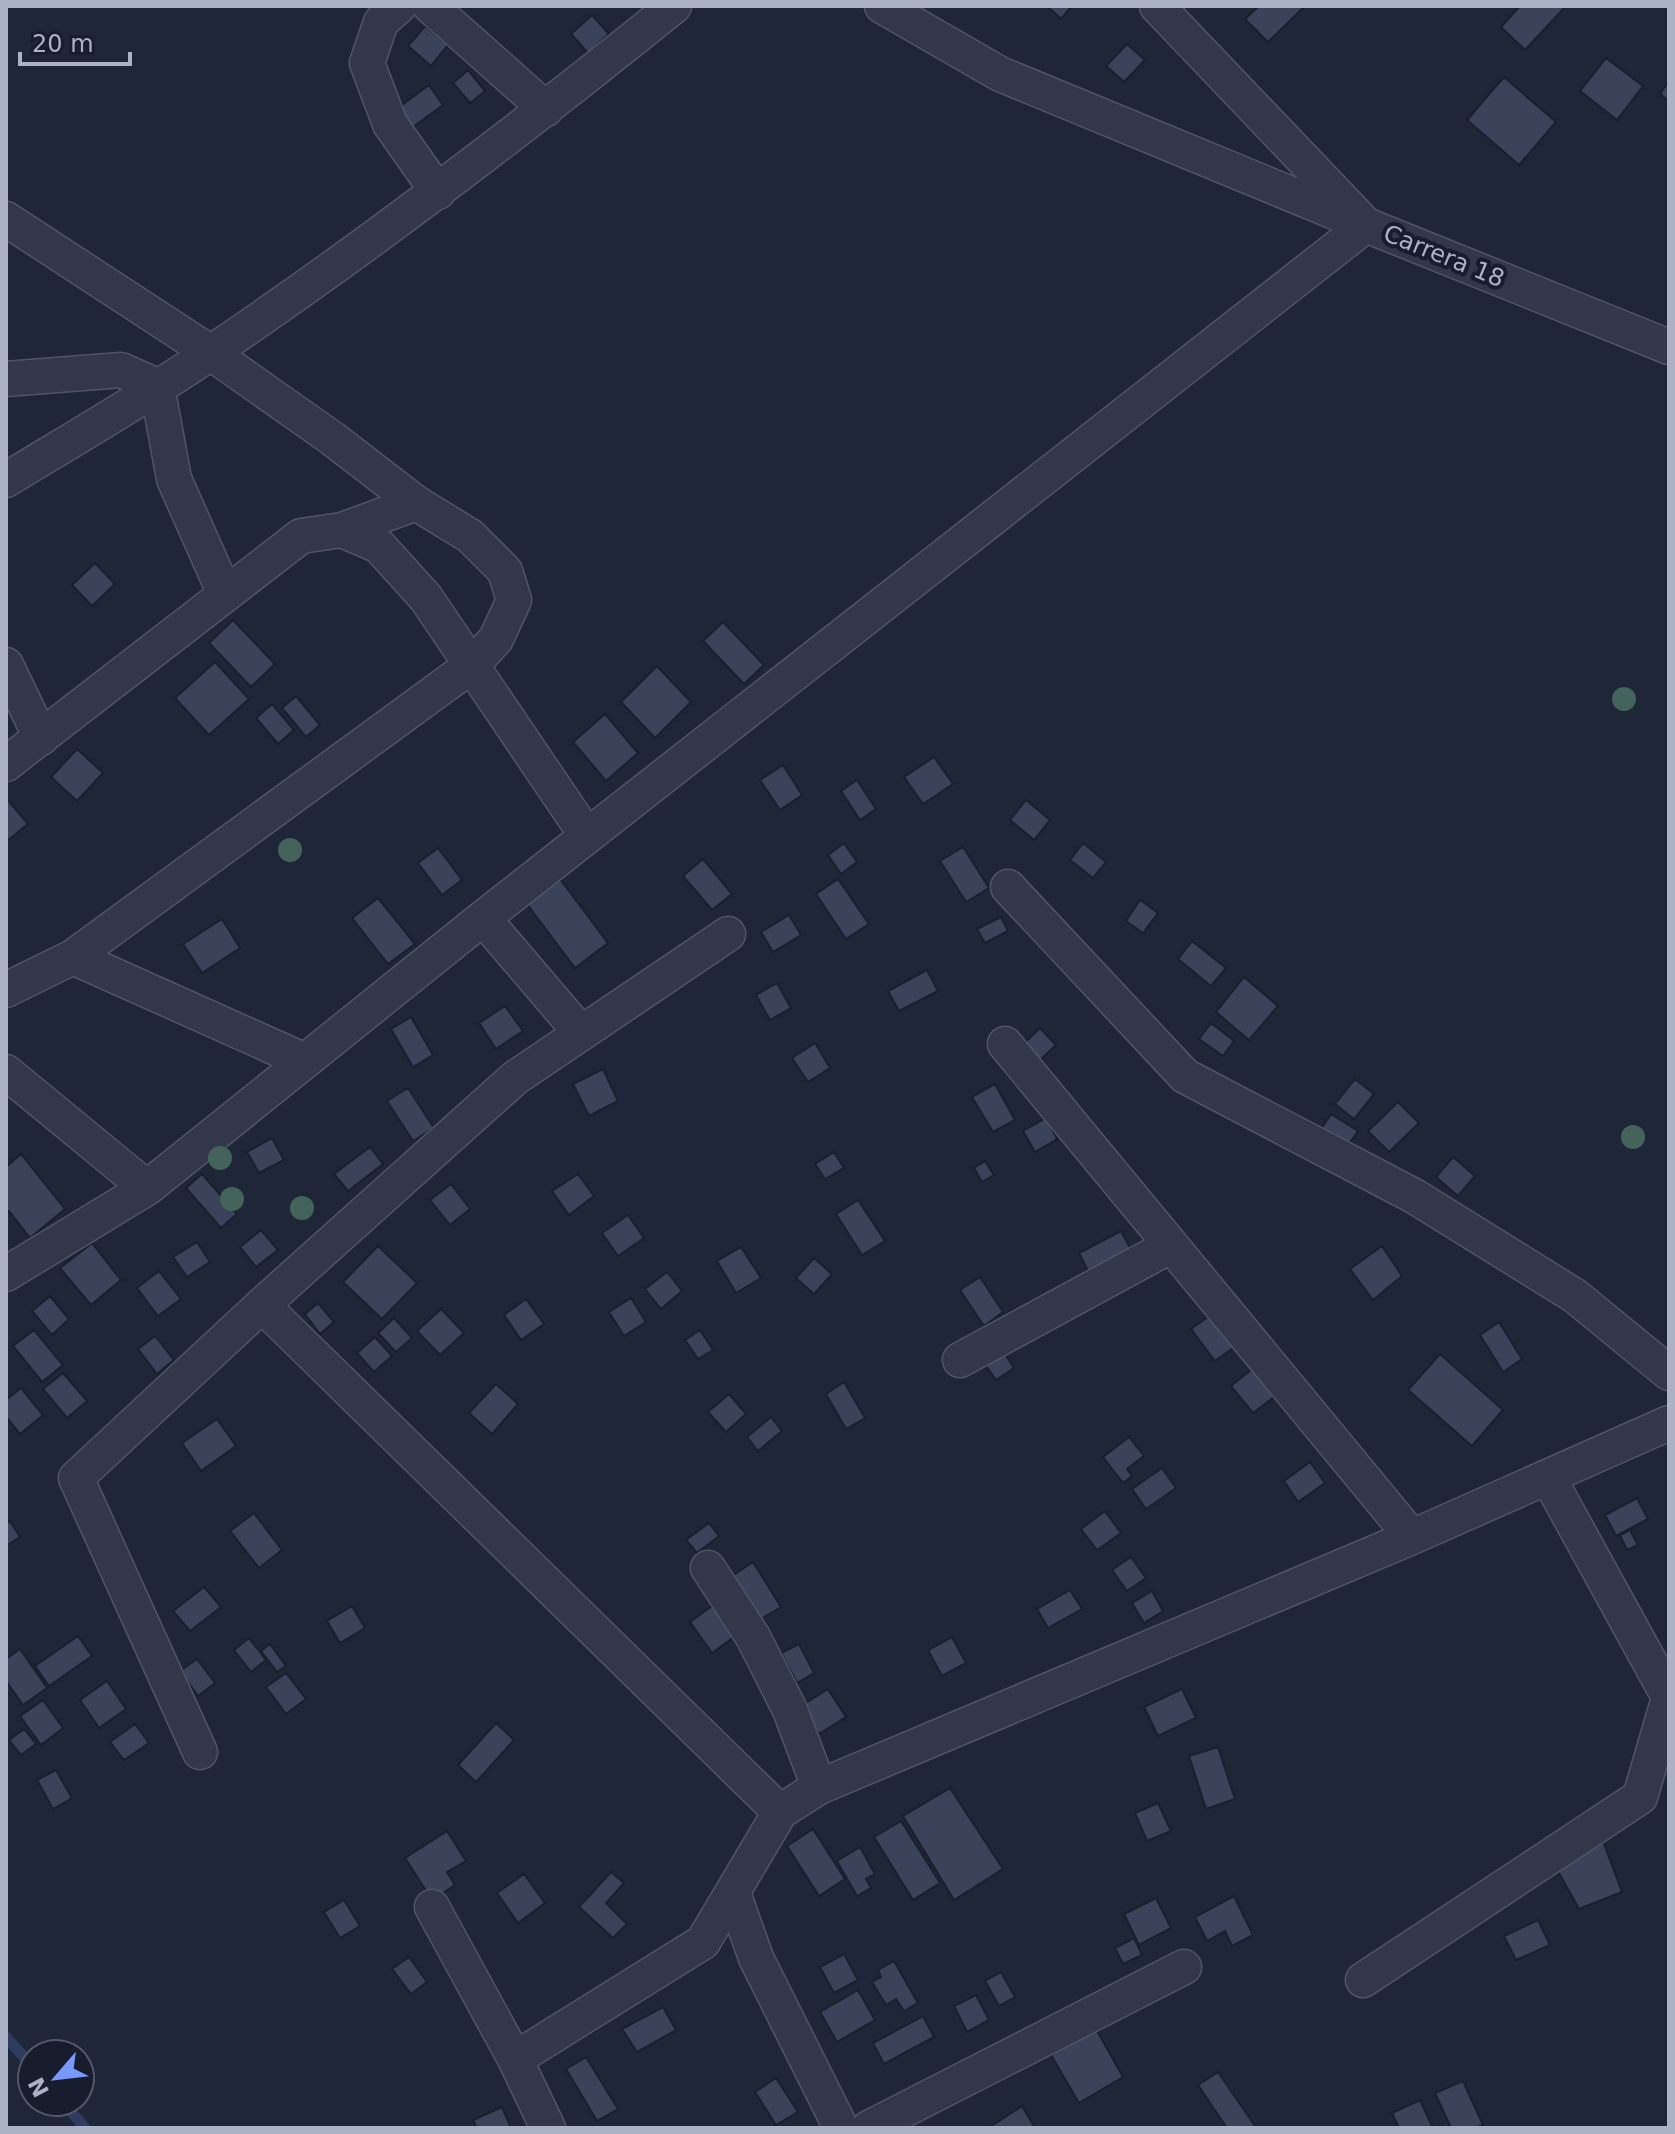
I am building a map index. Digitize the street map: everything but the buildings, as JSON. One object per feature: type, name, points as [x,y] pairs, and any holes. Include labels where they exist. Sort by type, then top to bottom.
[{"type":"street","points":[[399,6],[381,22],[367,63],[390,124],[438,192]]},
{"type":"street","points":[[430,6],[546,109]]},
{"type":"street","points":[[6,480],[211,353],[438,192],[674,6]]},
{"type":"street","points":[[6,1274],[147,1188],[483,918],[1366,225],[1000,74],[882,6]]},
{"type":"street","name":"Carrera 18","points":[[1157,6],[1366,225],[1669,347]]},
{"type":"street","points":[[6,219],[211,353],[333,439],[416,503],[470,536],[505,571],[514,600],[496,639],[472,665],[73,957],[6,990]]},
{"type":"street","points":[[6,379],[121,370],[157,386]]},
{"type":"street","points":[[157,386],[174,479],[225,594]]},
{"type":"street","points":[[6,764],[301,536],[342,530],[416,503]]},
{"type":"street","points":[[342,530],[379,546],[426,598],[587,836]]},
{"type":"street","points":[[6,665],[41,738]]},
{"type":"street","points":[[1008,887],[1185,1076],[1428,1204],[1575,1296],[1669,1373]]},
{"type":"street","points":[[483,918],[581,1033]]},
{"type":"street","points":[[200,1752],[76,1478],[262,1305],[515,1078],[728,934]]},
{"type":"street","points":[[73,957],[305,1061]]},
{"type":"street","points":[[1005,1044],[1412,1537]]},
{"type":"street","points":[[6,1072],[147,1188]]},
{"type":"street","points":[[960,1360],[1170,1246]]},
{"type":"street","points":[[262,1305],[780,1812]]},
{"type":"street","points":[[515,2059],[703,1942],[780,1812],[819,1787],[1412,1537],[1669,1423]]},
{"type":"street","points":[[1363,1980],[1640,1797],[1669,1698],[1548,1477]]},
{"type":"street","points":[[708,1568],[753,1637],[790,1710],[819,1787]]},
{"type":"street","points":[[733,1893],[756,1958],[841,2128]]},
{"type":"street","points":[[432,1907],[515,2059],[548,2128]]},
{"type":"street","points":[[869,2128],[1184,1967]]},
{"type":"waterway","points":[[6,2037],[16,2048]]},
{"type":"waterway","points":[[77,2118],[85,2128]]}]
